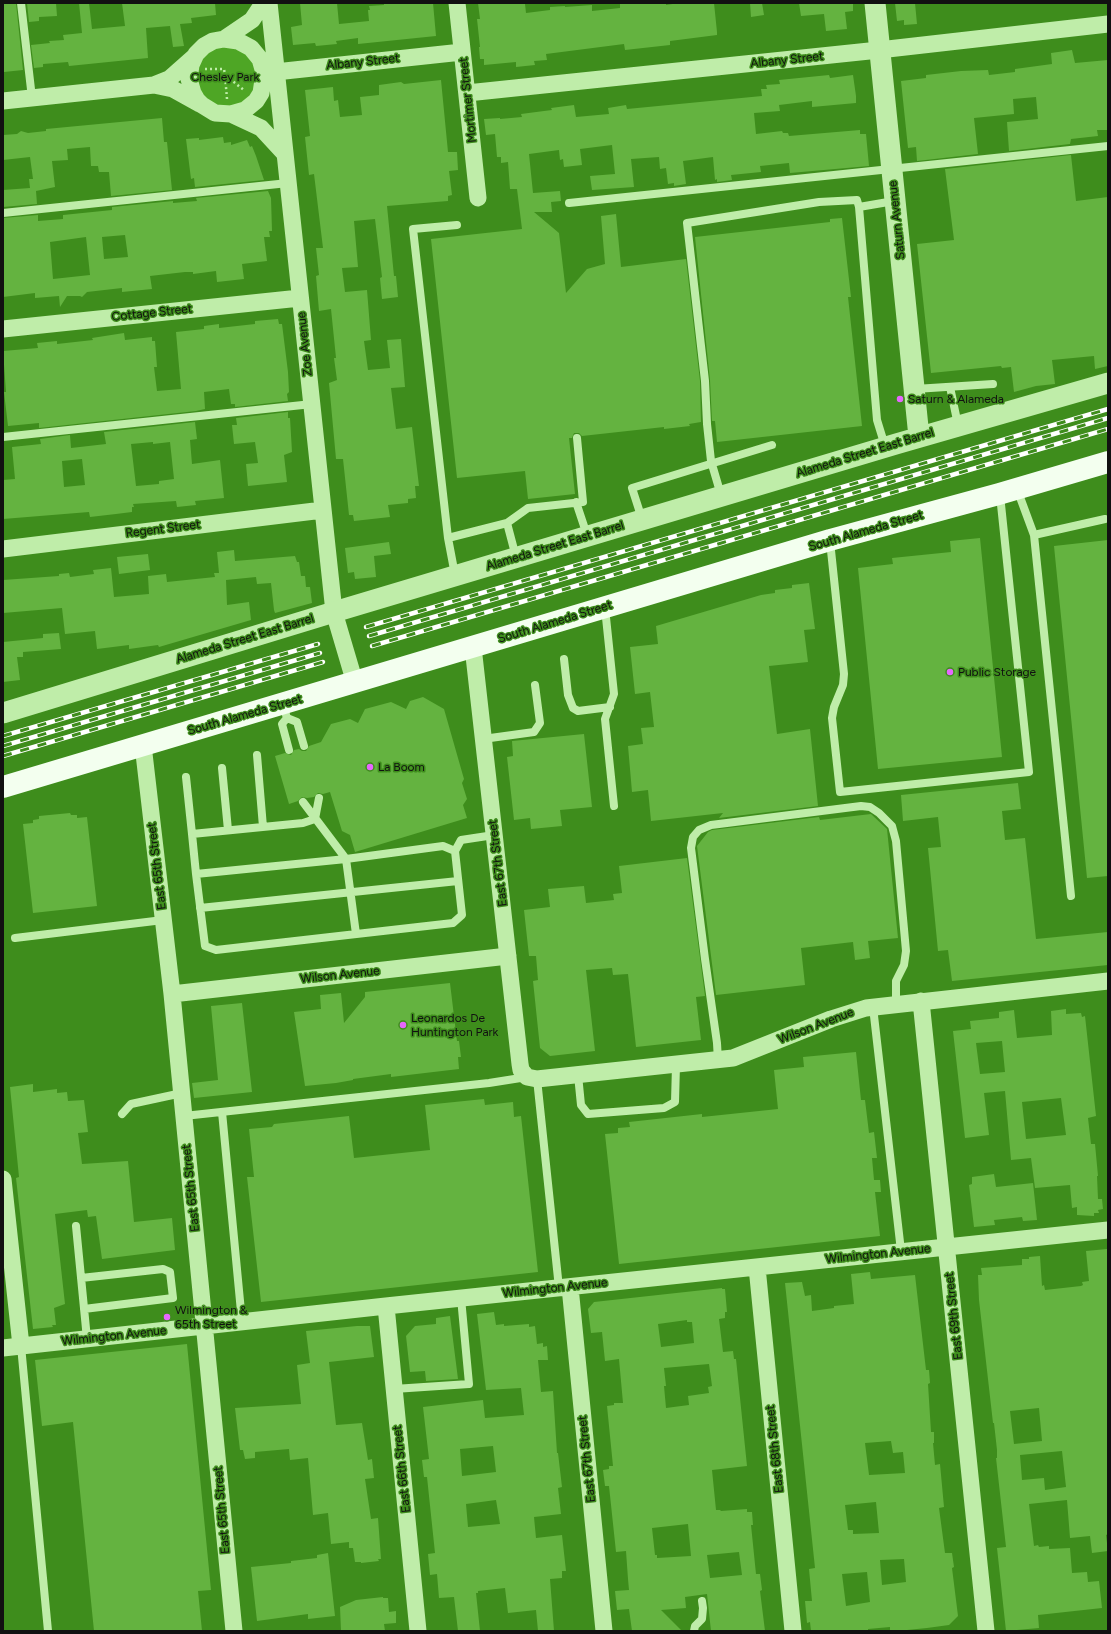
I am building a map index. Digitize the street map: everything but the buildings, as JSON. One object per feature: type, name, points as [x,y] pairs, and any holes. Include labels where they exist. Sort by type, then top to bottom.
[{"type":"main road","name":"South Alameda Street","points":[[3,787],[143,745],[284,715],[355,683],[830,540],[1108,462]]},
{"type":"street","points":[[154,86],[199,62],[209,44],[224,39],[252,20],[262,3]]},
{"type":"street","name":"Zoe Avenue","points":[[269,3],[270,72],[285,154],[334,612],[355,683]]},
{"type":"street","name":"Mortimer Street","points":[[457,3],[478,198]]},
{"type":"street","name":"Saturn Avenue","points":[[874,3],[919,437]]},
{"type":"street","name":"Albany Street","points":[[467,93],[879,50],[1108,24]]},
{"type":"street","points":[[3,101],[154,86],[173,88],[215,113],[229,110],[245,110],[256,101],[270,72],[251,48],[238,41],[224,39]]},
{"type":"street","name":"Albany Street","points":[[270,72],[462,52]]},
{"type":"street","points":[[199,62],[191,65],[189,79],[193,94],[202,105]]},
{"type":"street","points":[[229,110],[261,128],[285,154]]},
{"type":"street","name":"Cottage Street","points":[[3,329],[300,298]]},
{"type":"street","name":"Alameda Street East Barrel","points":[[3,713],[516,557],[919,437],[1108,383]]},
{"type":"street","name":"Regent Street","points":[[3,549],[323,510]]},
{"type":"street","name":"East 67th Street","points":[[473,647],[520,1064],[521,1070],[532,1078]]},
{"type":"street","name":"East 65th Street","points":[[143,745],[172,994],[234,1631]]},
{"type":"street","name":"Wilson Avenue","points":[[172,994],[508,956]]},
{"type":"street","name":"Wilson Avenue","points":[[532,1078],[718,1061],[738,1056],[831,1019],[873,1007],[1108,980]]},
{"type":"street","name":"East 69th Street","points":[[921,1001],[986,1631]]},
{"type":"street","points":[[3,1179],[21,1346]]},
{"type":"street","name":"Wilmington Avenue","points":[[3,1348],[1108,1230]]},
{"type":"street","name":"East 68th Street","points":[[757,1267],[794,1631]]},
{"type":"street","name":"East 67th Street","points":[[564,1287],[604,1631]]},
{"type":"street","name":"East 66th Street","points":[[386,1306],[418,1631]]},
{"type":"lane","points":[[22,3],[32,98]]},
{"type":"lane","points":[[568,203],[1108,146]]},
{"type":"lane","points":[[3,213],[288,183]]},
{"type":"lane","points":[[721,496],[712,464],[707,424],[705,380],[687,224],[819,202],[857,200],[859,207],[877,420],[886,447]]},
{"type":"lane","points":[[859,207],[895,201]]},
{"type":"lane","points":[[455,576],[448,538],[413,229],[457,225]]},
{"type":"lane","points":[[914,389],[993,384]]},
{"type":"lane","points":[[950,387],[958,426]]},
{"type":"lane","points":[[3,437],[312,404]]},
{"type":"lane","points":[[448,538],[507,523],[528,508],[583,502],[577,438]]},
{"type":"lane","points":[[643,520],[632,488],[772,445]]},
{"type":"lane","points":[[1008,491],[1034,535],[1071,896]]},
{"type":"lane","points":[[830,540],[844,674],[843,685],[834,707],[832,718],[840,792],[1029,772],[1008,491]]},
{"type":"lane","points":[[576,502],[588,536]]},
{"type":"lane","points":[[1034,535],[1105,519]]},
{"type":"lane","points":[[507,523],[516,557]]},
{"type":"lane","points":[[605,608],[614,694],[605,719],[614,806]]},
{"type":"lane","points":[[564,659],[568,695],[573,708],[578,711],[610,706]]},
{"type":"lane","points":[[483,739],[534,732],[540,723],[535,685]]},
{"type":"lane","points":[[284,715],[297,722],[304,746]]},
{"type":"lane","points":[[284,715],[289,750]]},
{"type":"lane","points":[[257,755],[263,828]]},
{"type":"lane","points":[[222,768],[228,830]]},
{"type":"lane","points":[[186,777],[205,946],[216,950],[453,923],[462,915],[455,850],[461,840],[494,835]]},
{"type":"lane","points":[[316,819],[319,798]]},
{"type":"lane","points":[[303,802],[346,859],[356,934]]},
{"type":"lane","points":[[718,1061],[717,1043],[704,959],[691,848],[693,837],[699,830],[711,825],[861,806],[870,807],[879,813],[892,826],[896,841],[906,951],[904,965],[896,981],[896,1004]]},
{"type":"lane","points":[[192,834],[263,828],[303,823],[316,819]]},
{"type":"lane","points":[[196,874],[346,859],[443,846],[455,850]]},
{"type":"lane","points":[[200,908],[458,881]]},
{"type":"lane","points":[[15,938],[163,920]]},
{"type":"lane","points":[[873,1007],[901,1252]]},
{"type":"lane","points":[[578,1075],[581,1104],[588,1114],[664,1108],[675,1102],[676,1065]]},
{"type":"lane","points":[[184,1116],[532,1078],[564,1287]]},
{"type":"lane","points":[[122,1114],[131,1104],[182,1093]]},
{"type":"lane","points":[[222,1112],[242,1322]]},
{"type":"lane","points":[[76,1226],[87,1339]]},
{"type":"lane","points":[[81,1278],[163,1269],[170,1272],[173,1298],[84,1309]]},
{"type":"lane","points":[[394,1390],[469,1384],[461,1298]]},
{"type":"lane","points":[[21,1346],[48,1631]]},
{"type":"lane","points":[[694,1631],[695,1626],[702,1619],[702,1601]]},
{"type":"path","points":[[199,62],[224,69],[229,110]]},
{"type":"path","points":[[225,75],[250,95]]},
{"type":"green space","name":"Chesley Park","points":[[232,45],[250,57],[255,66],[257,78],[255,87],[248,98],[240,104],[228,108],[215,106],[197,90],[196,65],[210,49]]},
{"type":"railway","points":[[366,627],[1108,409]]},
{"type":"railway","points":[[369,636],[1108,418]]},
{"type":"railway","points":[[372,646],[1108,429]]},
{"type":"railway","points":[[3,736],[318,644]]},
{"type":"railway","points":[[3,746],[320,653]]},
{"type":"railway","points":[[3,756],[323,662]]},
{"type":"place","name":"Saturn & Alameda","points":[[900,399]]},
{"type":"place","name":"Public Storage","points":[[950,672]]},
{"type":"place","name":"La Boom","points":[[370,767]]},
{"type":"place","name":"Leonardos De Huntington Park","points":[[403,1025]]},
{"type":"place","name":"Wilmington & 65th Street","points":[[167,1317]]}]
